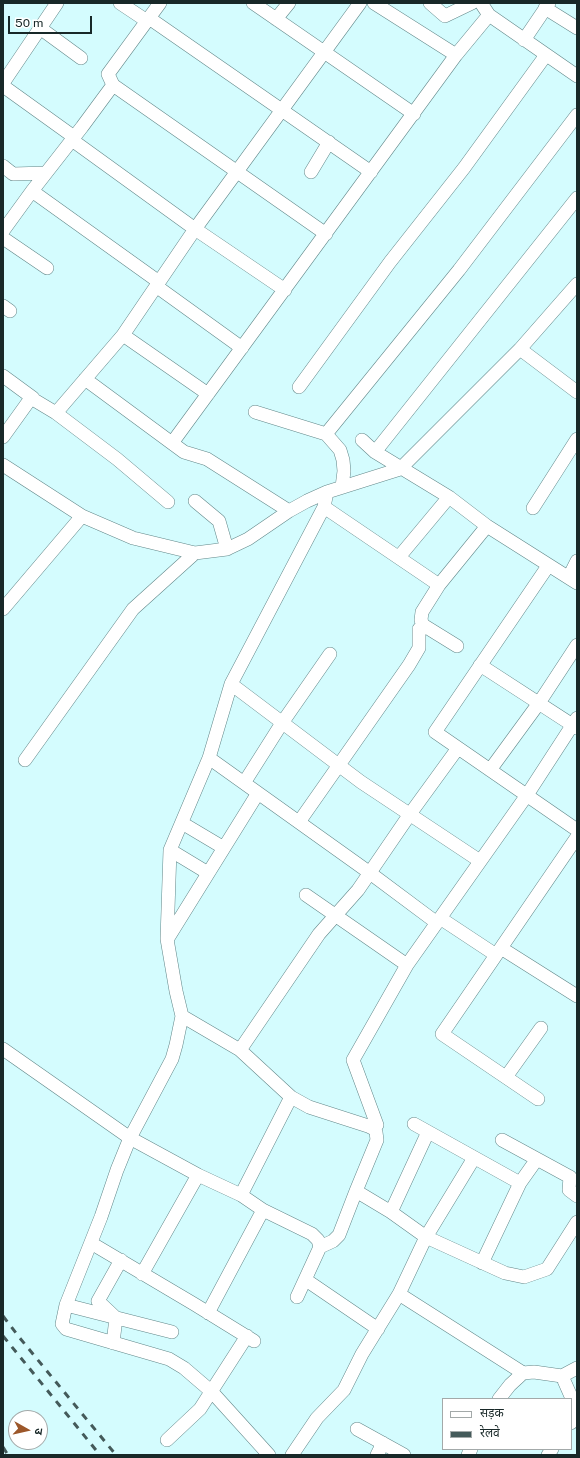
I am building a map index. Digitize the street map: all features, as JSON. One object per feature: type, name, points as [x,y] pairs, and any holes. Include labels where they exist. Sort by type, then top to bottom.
[{"type":"street","points":[[3,83],[57,3]]},
{"type":"street","points":[[120,3],[148,19],[282,109],[371,172]]},
{"type":"street","points":[[160,3],[108,74],[113,85],[326,234]]},
{"type":"street","points":[[253,3],[414,114]]},
{"type":"street","points":[[276,19],[289,3]]},
{"type":"street","points":[[56,413],[123,335],[195,229],[360,3]]},
{"type":"street","points":[[374,3],[456,55]]},
{"type":"street","points":[[430,3],[445,16],[472,3]]},
{"type":"street","points":[[481,3],[489,15],[577,76]]},
{"type":"street","points":[[524,40],[547,5],[577,28]]},
{"type":"street","points":[[172,443],[456,55],[489,15]]},
{"type":"street","points":[[40,28],[81,58]]},
{"type":"street","points":[[299,387],[390,262],[464,168],[546,55]]},
{"type":"street","points":[[3,231],[113,85]]},
{"type":"street","points":[[3,86],[195,229],[284,290]]},
{"type":"street","points":[[326,434],[459,270],[577,115]]},
{"type":"street","points":[[311,172],[329,142]]},
{"type":"street","points":[[3,166],[13,174],[46,173]]},
{"type":"street","points":[[32,191],[242,348]]},
{"type":"street","points":[[375,452],[577,198]]},
{"type":"street","points":[[3,238],[47,268]]},
{"type":"street","points":[[3,465],[82,516],[133,538],[195,553],[227,549],[248,539],[289,511],[327,492],[400,468],[520,349],[577,284]]},
{"type":"street","points":[[123,335],[208,394]]},
{"type":"street","points":[[520,349],[577,392]]},
{"type":"street","points":[[3,376],[56,413],[117,459],[168,502]]},
{"type":"street","points":[[85,379],[184,452],[207,459],[289,511]]},
{"type":"street","points":[[3,437],[31,398],[33,398]]},
{"type":"street","points":[[255,412],[326,434],[340,450],[344,471],[342,487]]},
{"type":"street","points":[[533,508],[577,439]]},
{"type":"street","points":[[362,440],[375,452],[449,498],[487,526],[548,566],[573,580],[577,561]]},
{"type":"street","points":[[269,1455],[212,1392],[184,1368],[169,1359],[66,1329],[62,1324],[66,1305],[91,1244],[130,1138],[163,1078],[176,1045],[182,1016],[167,939],[170,850],[209,758],[231,684],[324,506],[327,492]]},
{"type":"street","points":[[399,557],[449,498]]},
{"type":"street","points":[[195,501],[219,521],[227,549]]},
{"type":"street","points":[[324,506],[439,585]]},
{"type":"street","points":[[3,609],[82,516]]},
{"type":"street","points":[[457,646],[423,625],[421,620],[422,612],[439,585],[487,526]]},
{"type":"street","points":[[25,760],[133,609],[195,553]]},
{"type":"street","points":[[548,566],[435,732],[577,830]]},
{"type":"street","points":[[298,822],[409,665],[419,648],[419,630],[423,625]]},
{"type":"street","points":[[490,770],[539,703],[577,646]]},
{"type":"street","points":[[244,783],[282,723],[330,654]]},
{"type":"street","points":[[377,1125],[353,1060],[407,965],[576,724],[539,703],[480,665]]},
{"type":"street","points":[[231,684],[339,765],[480,861]]},
{"type":"street","points":[[240,1050],[319,934],[337,916],[358,890],[410,814],[458,748]]},
{"type":"street","points":[[209,758],[438,920],[499,951],[577,996]]},
{"type":"street","points":[[167,939],[258,793]]},
{"type":"street","points":[[182,823],[224,848]]},
{"type":"street","points":[[538,1099],[442,1034],[577,837]]},
{"type":"street","points":[[170,850],[208,873]]},
{"type":"street","points":[[306,895],[407,965]]},
{"type":"street","points":[[182,1016],[240,1050],[291,1097],[309,1107],[368,1126],[376,1132],[377,1140],[339,1235],[333,1241],[320,1247]]},
{"type":"street","points":[[506,1077],[541,1028]]},
{"type":"street","points":[[3,1049],[130,1138],[198,1175],[241,1195],[263,1210],[312,1234],[318,1240],[320,1247],[297,1297]]},
{"type":"street","points":[[241,1195],[291,1097]]},
{"type":"street","points":[[414,1124],[520,1183]]},
{"type":"street","points":[[390,1212],[428,1132]]},
{"type":"street","points":[[502,1140],[570,1177],[569,1190],[577,1196]]},
{"type":"street","points":[[292,1455],[317,1418],[344,1390],[362,1354],[399,1294],[426,1237],[474,1158]]},
{"type":"street","points":[[482,1263],[520,1183],[537,1159]]},
{"type":"street","points":[[142,1274],[198,1175]]},
{"type":"street","points":[[356,1191],[426,1237],[505,1274],[524,1278],[547,1269],[577,1222]]},
{"type":"street","points":[[208,1313],[263,1210]]},
{"type":"street","points":[[91,1244],[121,1260],[251,1339],[200,1409],[167,1440]]},
{"type":"street","points":[[116,1318],[98,1301],[121,1260]]},
{"type":"street","points":[[306,1280],[378,1329]]},
{"type":"street","points":[[399,1294],[523,1373]]},
{"type":"street","points":[[66,1305],[172,1332]]},
{"type":"street","points":[[113,1343],[116,1318]]},
{"type":"street","points":[[501,1398],[510,1385],[523,1373],[534,1372],[562,1376],[577,1368]]},
{"type":"street","points":[[562,1376],[572,1398]]},
{"type":"street","points":[[572,1399],[577,1410]]},
{"type":"street","points":[[357,1429],[404,1455]]},
{"type":"street","points":[[377,1455],[383,1443]]},
{"type":"railway","points":[[3,1316],[116,1455]]},
{"type":"railway","points":[[3,1336],[100,1455]]},
{"type":"railway","points":[[3,1447],[8,1455]]}]
